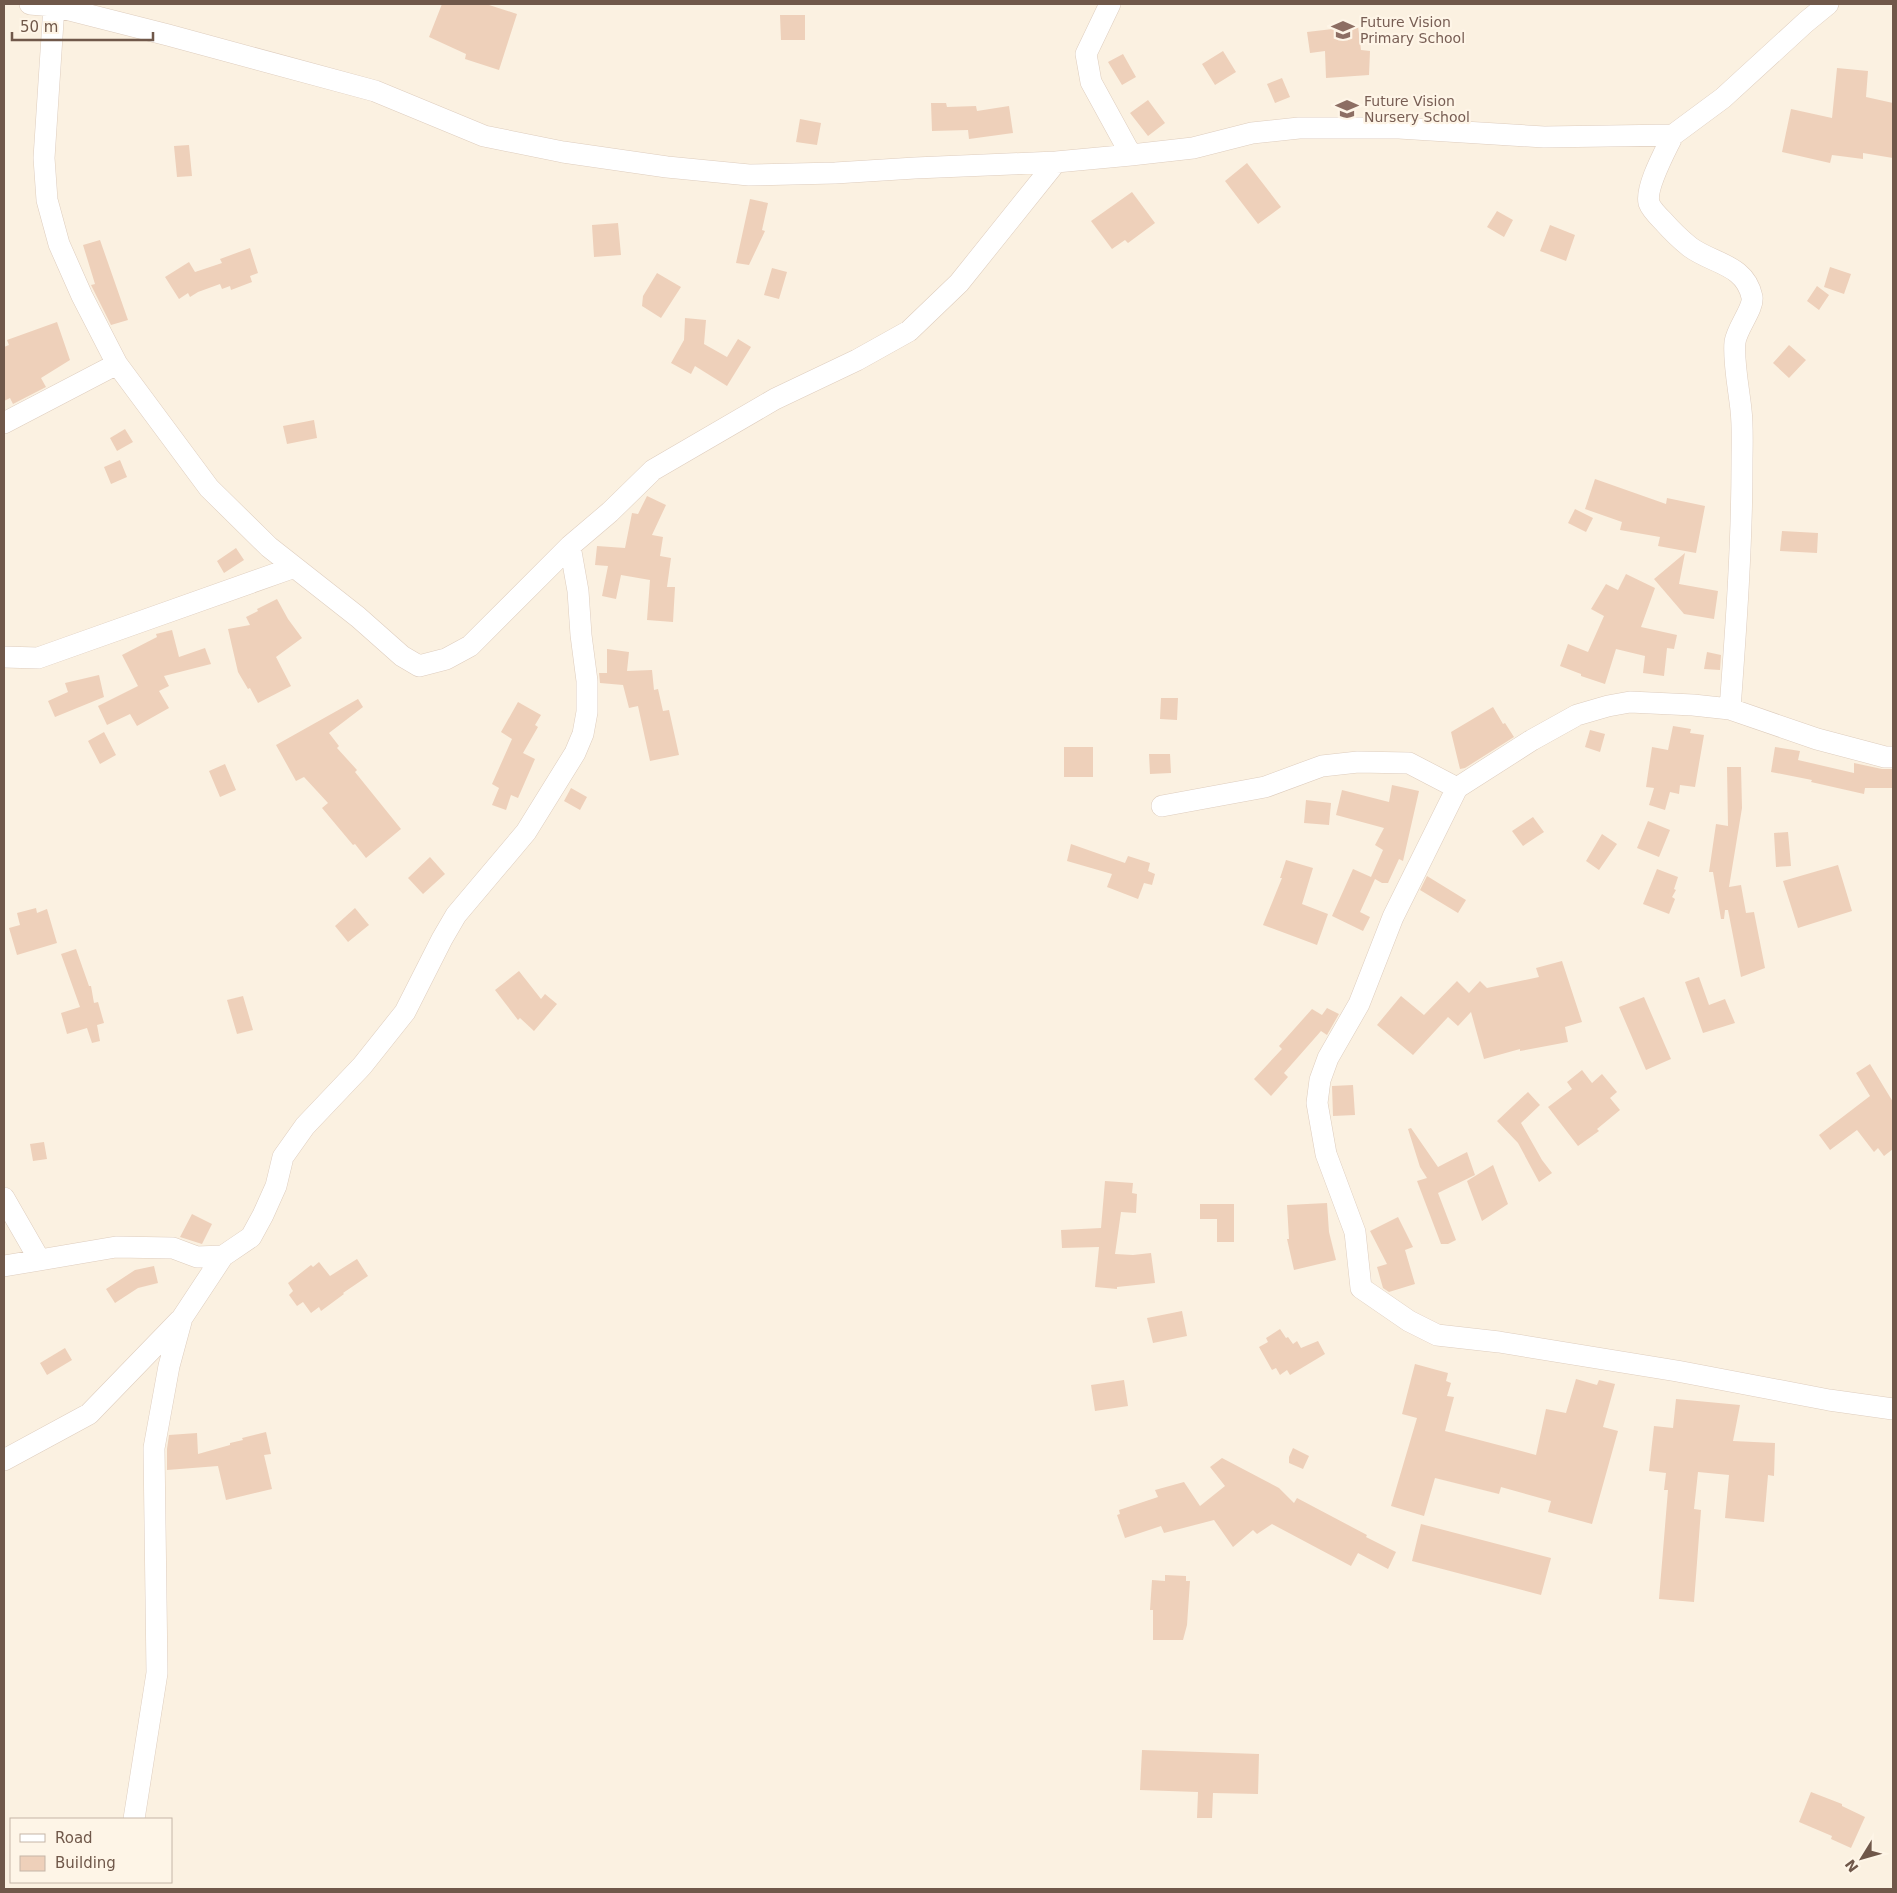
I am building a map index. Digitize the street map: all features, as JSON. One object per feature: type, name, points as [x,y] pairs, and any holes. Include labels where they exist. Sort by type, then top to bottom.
[{"type":"street","points":[[30,4],[54,6],[375,90],[484,136],[563,152],[667,167],[749,175],[835,174],[915,168],[1056,162],[1193,148],[1252,133],[1299,128],[1400,128],[1544,137],[1673,135]]},
{"type":"street","points":[[1110,4],[1086,54],[1090,82],[1131,155]]},
{"type":"street","points":[[1730,709],[1739,585],[1742,465],[1741,412],[1735,342],[1743,320],[1752,306],[1752,297],[1745,279],[1736,270],[1724,263],[1710,259],[1690,247],[1656,214],[1649,202],[1651,186],[1673,135],[1723,98],[1828,4]]},
{"type":"street","points":[[54,6],[44,158],[48,200],[59,244],[82,296],[117,364],[209,488],[269,547],[358,617],[402,656],[419,666],[446,659],[470,646],[570,546],[610,512],[653,470],[775,399],[857,360],[909,331],[959,283],[1056,162]]},
{"type":"street","points":[[4,424],[117,364]]},
{"type":"street","points":[[4,1460],[89,1414],[182,1318],[223,1256],[250,1237],[263,1215],[276,1186],[283,1157],[305,1126],[362,1066],[405,1012],[456,915],[526,832],[575,753],[583,734],[587,712],[587,681],[578,591],[570,546]]},
{"type":"street","points":[[4,657],[38,658],[292,568],[296,569]]},
{"type":"street","points":[[1893,757],[1885,757],[1817,738],[1730,709],[1694,705],[1630,702],[1608,706],[1577,715],[1532,740],[1458,788],[1393,917],[1359,1004],[1328,1058],[1320,1080],[1317,1103],[1326,1154],[1355,1232],[1361,1288],[1409,1322],[1437,1335],[1499,1342],[1677,1371],[1829,1400],[1893,1409]]},
{"type":"street","points":[[1162,806],[1265,787],[1322,766],[1358,762],[1409,763],[1458,788]]},
{"type":"street","points":[[4,1198],[39,1259]]},
{"type":"street","points":[[4,1266],[116,1247],[173,1248],[197,1257],[223,1256]]},
{"type":"street","points":[[134,1818],[157,1673],[154,1448],[169,1366],[182,1318]]},
{"type":"building","points":[[442,4],[486,4],[517,14],[499,70],[465,59],[466,54],[429,37]]},
{"type":"building","points":[[780,15],[805,15],[805,40],[781,40]]},
{"type":"building","points":[[1358,26],[1361,50],[1370,51],[1369,75],[1326,78],[1325,51],[1310,53],[1307,32]]},
{"type":"building","points":[[1223,51],[1236,72],[1215,85],[1202,64]]},
{"type":"building","points":[[1123,54],[1136,77],[1122,85],[1108,62]]},
{"type":"building","points":[[1837,68],[1868,71],[1866,97],[1893,103],[1893,158],[1863,153],[1863,159],[1832,155],[1830,163],[1782,152],[1791,109],[1832,118]]},
{"type":"building","points":[[1282,78],[1290,97],[1275,103],[1267,84]]},
{"type":"building","points":[[1148,100],[1165,123],[1148,136],[1130,113]]},
{"type":"building","points":[[931,103],[946,103],[947,107],[976,106],[977,111],[1009,106],[1013,133],[969,139],[968,130],[932,131]]},
{"type":"building","points":[[800,119],[821,123],[817,145],[796,142]]},
{"type":"building","points":[[189,145],[192,176],[177,177],[174,146]]},
{"type":"building","points":[[1247,163],[1281,207],[1258,224],[1225,181]]},
{"type":"building","points":[[1132,192],[1155,223],[1128,243],[1125,240],[1112,249],[1091,221]]},
{"type":"building","points":[[750,199],[768,203],[762,230],[765,231],[749,265],[736,263]]},
{"type":"building","points":[[1497,211],[1513,220],[1504,237],[1487,227]]},
{"type":"building","points":[[618,223],[621,255],[594,257],[592,225]]},
{"type":"building","points":[[1550,225],[1575,235],[1566,261],[1540,251]]},
{"type":"building","points":[[100,240],[128,320],[111,325],[91,285],[95,284],[83,245]]},
{"type":"building","points":[[250,248],[258,273],[250,276],[252,282],[231,290],[230,286],[222,289],[220,284],[190,297],[188,293],[179,299],[165,277],[189,262],[195,272],[222,263],[220,259]]},
{"type":"building","points":[[1830,267],[1851,274],[1844,294],[1824,287]]},
{"type":"building","points":[[772,268],[787,272],[779,299],[764,295]]},
{"type":"building","points":[[657,273],[681,287],[661,318],[642,306],[643,296]]},
{"type":"building","points":[[1817,286],[1829,295],[1819,310],[1807,301]]},
{"type":"building","points":[[685,318],[706,320],[704,344],[727,357],[738,339],[751,347],[727,386],[695,366],[691,374],[671,363],[684,340]]},
{"type":"building","points":[[57,322],[70,360],[41,378],[46,387],[13,404],[10,398],[4,401],[4,347],[9,345],[7,340]]},
{"type":"building","points":[[1789,345],[1806,360],[1789,378],[1773,363]]},
{"type":"building","points":[[314,420],[317,438],[287,444],[283,426]]},
{"type":"building","points":[[125,429],[133,442],[117,451],[110,438]]},
{"type":"building","points":[[120,460],[127,477],[111,484],[104,467]]},
{"type":"building","points":[[1595,479],[1666,504],[1667,498],[1705,506],[1696,553],[1658,546],[1660,537],[1620,530],[1622,522],[1585,509]]},
{"type":"building","points":[[647,496],[666,505],[652,535],[663,537],[660,556],[671,558],[667,587],[675,587],[673,622],[647,620],[650,580],[621,575],[616,599],[602,596],[608,566],[595,565],[597,546],[625,548],[632,513],[638,514]]},
{"type":"building","points":[[1575,509],[1593,518],[1586,532],[1568,523]]},
{"type":"building","points":[[1782,531],[1818,533],[1817,553],[1780,551]]},
{"type":"building","points":[[236,548],[244,560],[224,573],[217,561]]},
{"type":"building","points":[[1685,553],[1679,584],[1718,591],[1714,619],[1684,614],[1654,579]]},
{"type":"building","points":[[1626,574],[1655,588],[1641,627],[1677,635],[1674,649],[1667,648],[1664,676],[1643,673],[1645,656],[1616,649],[1605,684],[1560,666],[1568,644],[1588,652],[1604,616],[1591,609],[1606,584],[1618,590]]},
{"type":"building","points":[[277,599],[288,619],[302,638],[276,657],[291,686],[258,703],[238,672],[228,629],[250,625],[246,617]]},
{"type":"building","points":[[172,630],[179,657],[205,648],[211,664],[164,676],[169,686],[159,691],[169,708],[137,726],[130,714],[107,725],[98,706],[138,686],[122,655],[157,637],[156,634]]},
{"type":"building","points":[[607,649],[629,652],[627,671],[652,670],[654,690],[658,689],[663,711],[669,710],[679,755],[650,761],[638,706],[629,708],[623,685],[600,683],[599,673],[607,673]]},
{"type":"building","points":[[1707,652],[1721,655],[1720,670],[1704,669]]},
{"type":"building","points":[[99,675],[104,697],[55,717],[48,701],[68,692],[65,683]]},
{"type":"building","points":[[1161,698],[1178,698],[1177,720],[1160,719]]},
{"type":"building","points":[[358,699],[363,707],[329,733],[339,746],[337,748],[357,770],[355,772],[401,829],[366,858],[322,808],[328,803],[304,777],[296,781],[276,745]]},
{"type":"building","points":[[518,702],[541,715],[535,725],[538,727],[523,753],[535,759],[518,798],[511,795],[506,810],[492,805],[499,788],[492,784],[512,739],[501,732]]},
{"type":"building","points":[[1493,707],[1503,724],[1505,723],[1514,737],[1465,768],[1460,769],[1451,732]]},
{"type":"building","points":[[1673,726],[1691,729],[1690,733],[1704,735],[1695,787],[1680,785],[1679,794],[1670,792],[1665,810],[1649,805],[1654,788],[1646,787],[1652,747],[1668,750]]},
{"type":"building","points":[[1590,730],[1605,734],[1600,752],[1585,747]]},
{"type":"building","points":[[104,732],[116,755],[100,764],[88,741]]},
{"type":"building","points":[[1064,747],[1093,747],[1093,777],[1064,777]]},
{"type":"building","points":[[1775,747],[1800,751],[1798,760],[1854,773],[1854,763],[1882,769],[1893,769],[1893,788],[1865,788],[1864,794],[1811,782],[1812,780],[1771,772]]},
{"type":"building","points":[[1149,754],[1170,754],[1171,773],[1150,774]]},
{"type":"building","points":[[225,764],[236,790],[220,797],[209,771]]},
{"type":"building","points":[[1727,767],[1741,767],[1742,808],[1729,887],[1741,885],[1746,913],[1754,912],[1765,968],[1741,977],[1728,910],[1725,910],[1724,919],[1721,919],[1713,872],[1709,872],[1716,824],[1728,826]]},
{"type":"building","points":[[1392,785],[1419,791],[1403,861],[1399,859],[1388,883],[1382,883],[1375,879],[1360,912],[1370,917],[1363,931],[1332,916],[1353,869],[1371,877],[1383,850],[1375,845],[1384,828],[1336,815],[1342,790],[1389,802]]},
{"type":"building","points":[[571,788],[587,797],[580,810],[564,801]]},
{"type":"building","points":[[1306,800],[1331,803],[1329,825],[1304,823]]},
{"type":"building","points":[[1533,817],[1544,832],[1523,846],[1512,831]]},
{"type":"building","points":[[1648,821],[1670,830],[1659,857],[1637,848]]},
{"type":"building","points":[[1788,832],[1791,866],[1776,867],[1774,833]]},
{"type":"building","points":[[1602,834],[1617,844],[1599,870],[1586,861]]},
{"type":"building","points":[[1071,844],[1125,863],[1128,856],[1150,863],[1148,871],[1155,874],[1152,885],[1144,883],[1138,899],[1107,887],[1112,874],[1067,861]]},
{"type":"building","points":[[430,857],[445,874],[423,894],[408,878]]},
{"type":"building","points":[[1286,860],[1313,868],[1302,904],[1328,914],[1317,945],[1263,925],[1282,878],[1280,878]]},
{"type":"building","points":[[1838,865],[1852,911],[1798,928],[1783,881]]},
{"type":"building","points":[[1657,869],[1678,877],[1674,889],[1676,890],[1672,897],[1675,899],[1669,914],[1643,904]]},
{"type":"building","points":[[1427,876],[1466,900],[1458,913],[1420,890]]},
{"type":"building","points":[[36,908],[37,913],[47,909],[57,943],[17,955],[9,928],[20,925],[17,913]]},
{"type":"building","points":[[355,908],[369,925],[348,942],[335,926]]},
{"type":"building","points":[[76,949],[89,986],[91,986],[94,1003],[98,1002],[104,1023],[97,1025],[100,1041],[92,1043],[87,1028],[67,1034],[61,1013],[80,1007],[61,954]]},
{"type":"building","points":[[1562,961],[1582,1022],[1565,1027],[1568,1042],[1520,1051],[1520,1049],[1484,1059],[1471,1012],[1458,1026],[1448,1017],[1413,1055],[1377,1025],[1401,996],[1424,1015],[1457,981],[1469,993],[1480,981],[1487,988],[1539,977],[1536,968]]},
{"type":"building","points":[[519,971],[541,999],[545,994],[557,1004],[534,1031],[520,1018],[518,1020],[495,990]]},
{"type":"building","points":[[1699,977],[1709,1005],[1725,999],[1735,1023],[1703,1033],[1685,982]]},
{"type":"building","points":[[243,996],[253,1030],[237,1034],[227,1000]]},
{"type":"building","points":[[1644,997],[1671,1059],[1646,1070],[1619,1007]]},
{"type":"building","points":[[1327,1008],[1339,1014],[1327,1035],[1321,1031],[1284,1073],[1288,1077],[1271,1096],[1254,1079],[1282,1049],[1279,1046],[1312,1009],[1322,1015]]},
{"type":"building","points":[[1870,1064],[1893,1102],[1893,1149],[1884,1156],[1878,1148],[1874,1152],[1857,1130],[1830,1150],[1819,1135],[1870,1096],[1856,1073]]},
{"type":"building","points":[[1582,1070],[1592,1083],[1602,1074],[1617,1092],[1610,1098],[1620,1110],[1597,1129],[1599,1131],[1578,1146],[1548,1107],[1572,1089],[1567,1082]]},
{"type":"building","points":[[1353,1085],[1355,1115],[1333,1116],[1332,1086]]},
{"type":"building","points":[[1528,1092],[1540,1105],[1521,1123],[1542,1160],[1552,1173],[1539,1182],[1518,1143],[1497,1121]]},
{"type":"building","points":[[1411,1128],[1438,1167],[1467,1152],[1475,1175],[1438,1193],[1456,1240],[1448,1244],[1441,1244],[1417,1181],[1427,1178],[1420,1167],[1408,1129]]},
{"type":"building","points":[[44,1142],[47,1159],[33,1161],[30,1144]]},
{"type":"building","points":[[1493,1165],[1508,1204],[1482,1221],[1467,1181]]},
{"type":"building","points":[[1105,1181],[1133,1183],[1132,1193],[1137,1194],[1136,1213],[1121,1212],[1115,1254],[1151,1253],[1155,1283],[1117,1287],[1117,1289],[1095,1287],[1099,1247],[1062,1248],[1061,1230],[1101,1228]]},
{"type":"building","points":[[1327,1203],[1329,1232],[1336,1260],[1294,1270],[1287,1239],[1289,1239],[1287,1205]]},
{"type":"building","points":[[1200,1204],[1234,1204],[1234,1242],[1217,1242],[1217,1219],[1200,1219]]},
{"type":"building","points":[[192,1214],[212,1224],[202,1244],[180,1237]]},
{"type":"building","points":[[1398,1217],[1413,1247],[1405,1250],[1415,1284],[1389,1292],[1383,1288],[1377,1267],[1387,1264],[1370,1231]]},
{"type":"building","points":[[357,1259],[368,1276],[321,1311],[319,1307],[311,1313],[303,1302],[297,1306],[289,1295],[293,1291],[288,1283],[311,1265],[313,1267],[319,1262],[330,1276]]},
{"type":"building","points":[[154,1266],[158,1283],[138,1288],[115,1303],[106,1289],[135,1270]]},
{"type":"building","points":[[1182,1311],[1187,1336],[1153,1343],[1147,1318]]},
{"type":"building","points":[[1280,1329],[1286,1338],[1288,1337],[1293,1344],[1297,1341],[1301,1348],[1318,1341],[1325,1354],[1290,1375],[1287,1370],[1280,1375],[1276,1368],[1272,1370],[1259,1347],[1268,1342],[1266,1338]]},
{"type":"building","points":[[65,1348],[72,1360],[47,1375],[40,1363]]},
{"type":"building","points":[[1415,1364],[1448,1373],[1446,1381],[1451,1383],[1447,1396],[1454,1397],[1445,1431],[1536,1455],[1546,1409],[1566,1413],[1576,1379],[1597,1385],[1599,1380],[1615,1384],[1603,1427],[1618,1431],[1592,1524],[1548,1512],[1551,1501],[1501,1487],[1499,1494],[1435,1478],[1424,1516],[1391,1506],[1417,1418],[1402,1414]]},
{"type":"building","points":[[1124,1380],[1128,1406],[1095,1411],[1091,1385]]},
{"type":"building","points":[[1676,1399],[1740,1405],[1733,1441],[1775,1443],[1774,1476],[1768,1475],[1764,1522],[1725,1518],[1729,1475],[1698,1472],[1694,1509],[1701,1510],[1694,1602],[1659,1599],[1668,1490],[1664,1490],[1666,1473],[1649,1471],[1654,1426],[1673,1428]]},
{"type":"building","points":[[266,1432],[271,1454],[264,1455],[272,1489],[226,1500],[218,1466],[167,1470],[169,1435],[197,1433],[198,1454],[230,1445],[230,1443],[243,1440],[242,1438]]},
{"type":"building","points":[[1293,1448],[1309,1456],[1303,1469],[1289,1463],[1289,1457]]},
{"type":"building","points":[[1222,1458],[1279,1488],[1294,1503],[1297,1498],[1396,1552],[1388,1569],[1358,1553],[1351,1566],[1272,1524],[1257,1534],[1253,1530],[1233,1547],[1214,1520],[1164,1533],[1161,1526],[1125,1538],[1117,1515],[1120,1514],[1119,1510],[1158,1497],[1155,1490],[1184,1482],[1200,1506],[1225,1486],[1210,1467]]},
{"type":"building","points":[[1421,1524],[1551,1558],[1541,1595],[1412,1561]]},
{"type":"building","points":[[1165,1575],[1186,1576],[1186,1581],[1190,1581],[1187,1625],[1183,1640],[1153,1640],[1153,1610],[1150,1610],[1152,1580],[1165,1581]]},
{"type":"building","points":[[1142,1750],[1259,1754],[1258,1794],[1213,1793],[1212,1818],[1197,1818],[1198,1792],[1140,1790]]},
{"type":"building","points":[[1811,1792],[1842,1804],[1842,1806],[1865,1817],[1851,1848],[1831,1839],[1832,1836],[1799,1822]]},
{"type":"place","name":"Future Vision Primary School","points":[[1343,30]]},
{"type":"place","name":"Future Vision Nursery School","points":[[1347,109]]}]
